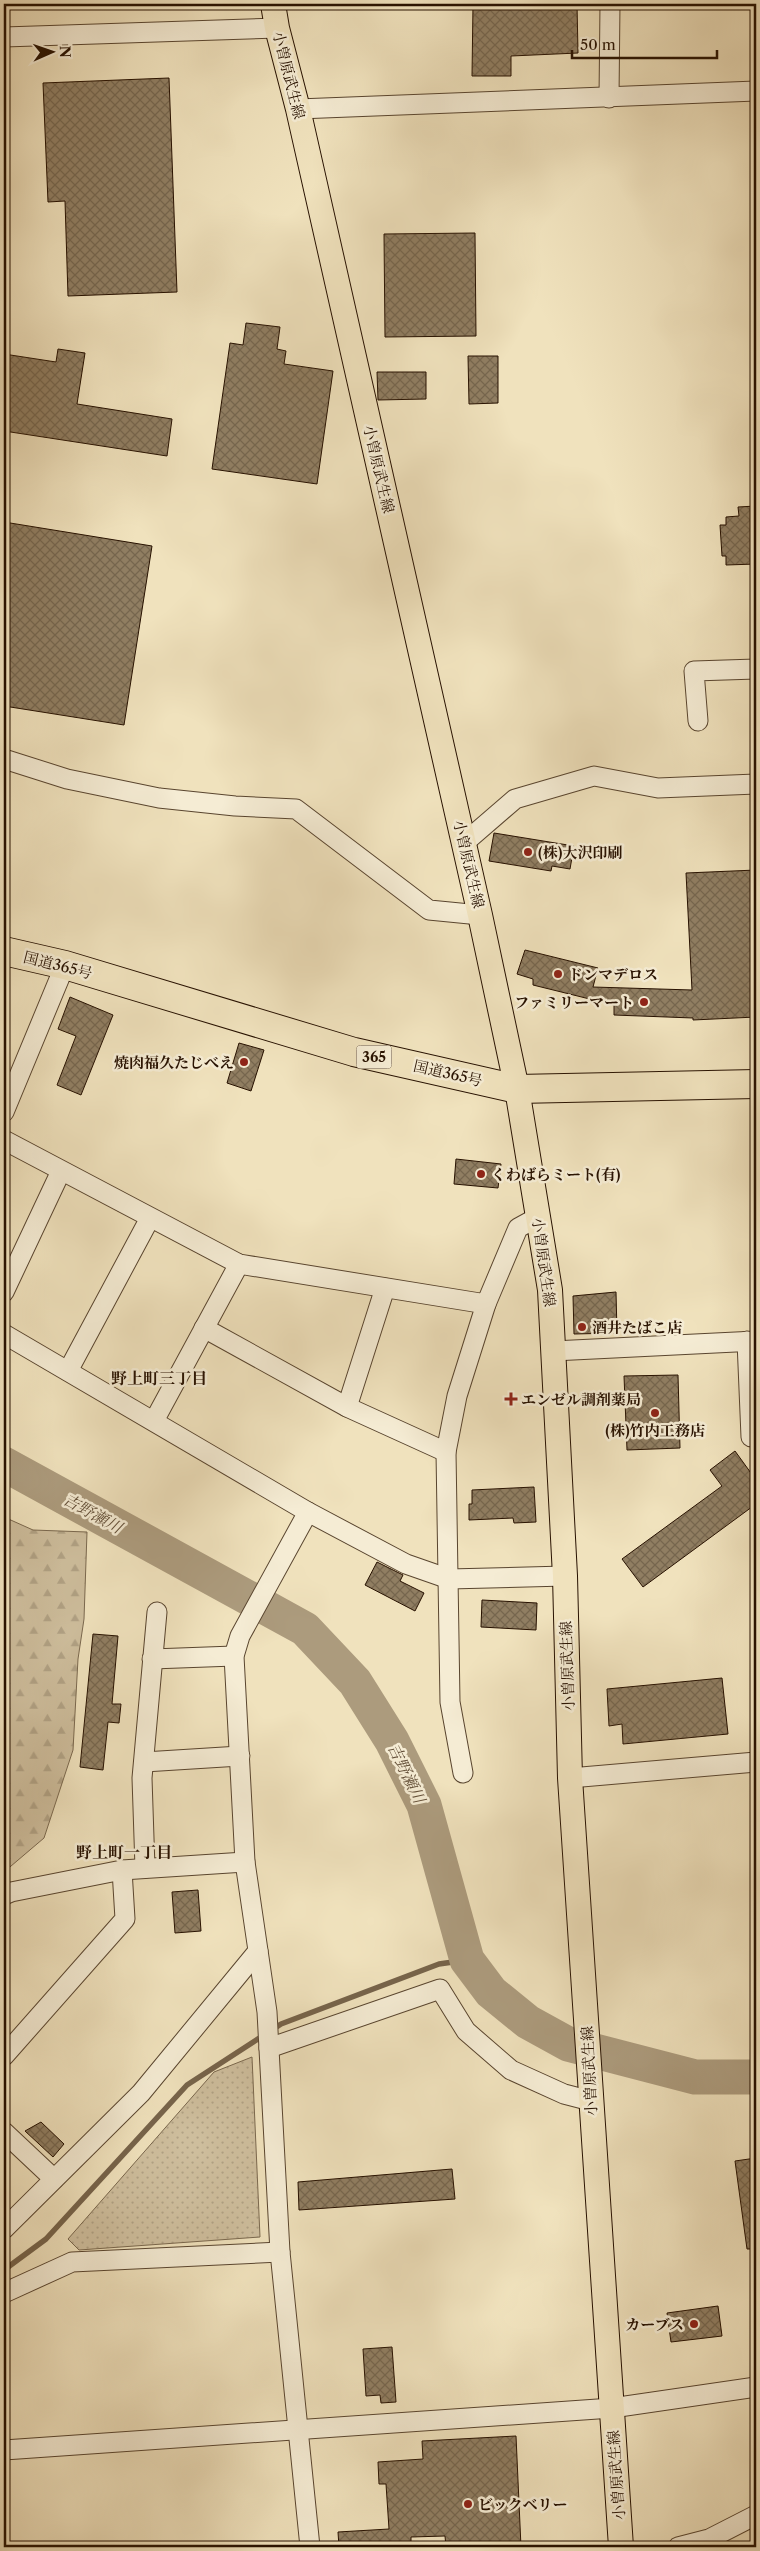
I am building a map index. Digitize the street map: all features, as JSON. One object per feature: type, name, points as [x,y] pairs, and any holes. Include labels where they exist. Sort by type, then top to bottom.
[{"type":"highway","name":"国道365号","points":[[4,952],[66,965],[354,1052],[516,1089],[756,1084]]},
{"type":"main road","name":"小曽原武生線","points":[[273,4],[276,28],[298,109],[480,915],[516,1089],[550,1290],[565,1576],[570,1778],[621,2547]]},
{"type":"street","points":[[610,4],[610,98]]},
{"type":"street","points":[[4,37],[276,28]]},
{"type":"street","points":[[298,109],[756,91]]},
{"type":"street","points":[[698,721],[694,671],[756,669]]},
{"type":"street","points":[[4,759],[67,779],[160,798],[236,806],[296,809],[429,910],[480,915]]},
{"type":"street","points":[[464,843],[515,799],[594,776],[658,788],[756,784]]},
{"type":"street","points":[[4,1112],[66,965]]},
{"type":"street","points":[[4,1140],[238,1264],[486,1304]]},
{"type":"street","points":[[4,1292],[61,1171]]},
{"type":"street","points":[[463,1773],[450,1702],[446,1452],[457,1396],[486,1304],[518,1228],[538,1217]]},
{"type":"street","points":[[68,1371],[150,1218]]},
{"type":"street","points":[[154,1421],[238,1264]]},
{"type":"street","points":[[347,1407],[385,1288]]},
{"type":"street","points":[[204,1328],[347,1407],[446,1452]]},
{"type":"street","points":[[4,1334],[308,1512],[406,1564],[449,1579],[565,1576]]},
{"type":"street","points":[[553,1351],[752,1341],[751,1437],[756,1437]]},
{"type":"street","points":[[308,1512],[240,1636],[234,1656],[245,1862],[267,2012],[280,2252],[300,2430],[310,2547]]},
{"type":"street","points":[[145,1868],[144,1762],[157,1612]]},
{"type":"street","points":[[152,1659],[234,1656]]},
{"type":"street","points":[[144,1762],[240,1756]]},
{"type":"street","points":[[570,1778],[756,1762]]},
{"type":"street","points":[[4,1896],[11,1892],[122,1870],[245,1862]]},
{"type":"street","points":[[4,2056],[124,1919],[122,1870]]},
{"type":"street","points":[[4,2229],[141,2092],[258,1951]]},
{"type":"street","points":[[269,2048],[440,1989],[466,2031],[511,2070],[564,2094],[590,2096]]},
{"type":"street","points":[[4,2132],[54,2179]]},
{"type":"street","points":[[4,2293],[72,2262],[280,2252]]},
{"type":"street","points":[[4,2450],[612,2408],[756,2387]]},
{"type":"street","points":[[678,2547],[709,2539],[756,2515]]},
{"type":"green space","points":[[4,1517],[33,1530],[87,1532],[84,1619],[78,1659],[73,1750],[44,1838],[4,1872]]},
{"type":"green space","points":[[252,2057],[260,2237],[79,2250],[68,2239],[214,2072]]},
{"type":"building","points":[[473,4],[577,4],[578,53],[511,56],[511,76],[472,76]]},
{"type":"building","points":[[169,78],[177,292],[68,296],[65,201],[48,202],[43,83]]},
{"type":"building","points":[[475,233],[476,336],[385,337],[384,234]]},
{"type":"building","points":[[246,323],[280,327],[277,349],[286,351],[284,364],[333,371],[317,484],[212,469],[230,343],[243,345]]},
{"type":"building","points":[[58,349],[85,353],[77,404],[172,419],[167,456],[4,431],[4,354],[56,362]]},
{"type":"building","points":[[468,356],[498,356],[498,403],[469,404]]},
{"type":"building","points":[[377,372],[426,372],[426,399],[378,400]]},
{"type":"building","points":[[756,506],[756,564],[726,565],[726,556],[722,556],[720,525],[726,525],[726,517],[739,516],[738,507]]},
{"type":"building","points":[[4,522],[152,546],[124,725],[4,706]]},
{"type":"building","points":[[494,833],[574,846],[570,869],[552,866],[551,871],[489,861]]},
{"type":"building","points":[[756,870],[756,1017],[693,1020],[693,1018],[614,1015],[614,1005],[533,985],[533,979],[517,974],[525,950],[598,968],[593,987],[692,990],[686,873]]},
{"type":"building","points":[[70,997],[113,1015],[81,1095],[57,1085],[76,1036],[58,1029]]},
{"type":"building","points":[[239,1043],[264,1050],[251,1091],[227,1083]]},
{"type":"building","points":[[456,1159],[501,1164],[498,1188],[454,1184]]},
{"type":"building","points":[[616,1292],[617,1333],[574,1334],[573,1296]]},
{"type":"building","points":[[678,1375],[680,1448],[627,1450],[624,1376]]},
{"type":"building","points":[[735,1451],[756,1480],[756,1504],[643,1587],[622,1559],[722,1486],[710,1470]]},
{"type":"building","points":[[534,1487],[536,1522],[514,1523],[513,1518],[469,1520],[469,1504],[472,1504],[472,1490]]},
{"type":"building","points":[[377,1562],[403,1575],[400,1581],[424,1593],[415,1611],[365,1585]]},
{"type":"building","points":[[482,1600],[537,1603],[536,1630],[481,1627]]},
{"type":"building","points":[[93,1634],[118,1636],[112,1704],[121,1704],[119,1723],[108,1722],[103,1770],[80,1767]]},
{"type":"building","points":[[722,1678],[728,1734],[623,1744],[622,1724],[609,1726],[607,1689]]},
{"type":"building","points":[[198,1890],[201,1931],[175,1933],[172,1892]]},
{"type":"building","points":[[41,2122],[64,2144],[53,2157],[25,2131]]},
{"type":"building","points":[[756,2158],[756,2249],[747,2249],[735,2161]]},
{"type":"building","points":[[452,2169],[455,2199],[299,2210],[298,2182]]},
{"type":"building","points":[[718,2306],[722,2336],[671,2342],[667,2313]]},
{"type":"building","points":[[392,2347],[396,2402],[381,2403],[380,2395],[366,2396],[363,2349]]},
{"type":"building","points":[[516,2436],[521,2547],[446,2547],[445,2536],[411,2537],[411,2547],[339,2547],[338,2532],[389,2529],[386,2484],[379,2484],[378,2462],[423,2459],[422,2441]]},
{"type":"waterway","name":"吉野瀬川","points":[[4,1464],[305,1629],[355,1682],[392,1741],[424,1805],[467,1960],[491,1992],[528,2022],[568,2044],[695,2077],[756,2077]]},
{"type":"waterway","points":[[272,2030],[281,2024],[439,1964],[467,1960]]},
{"type":"waterway","points":[[4,2270],[46,2239],[187,2085],[264,2035]]},
{"type":"place","name":"(株)大沢印刷","points":[[528,852]]},
{"type":"place","name":"ドンマデロス","points":[[558,974]]},
{"type":"place","name":"ファミリーマート","points":[[644,1002]]},
{"type":"place","name":"焼肉福久たじべえ","points":[[244,1062]]},
{"type":"place","name":"くわばらミート(有)","points":[[481,1174]]},
{"type":"place","name":"酒井たばこ店","points":[[582,1327]]},
{"type":"place","name":"エンゼル調剤薬局","points":[[511,1399]]},
{"type":"place","name":"(株)竹内工務店","points":[[655,1413]]},
{"type":"place","name":"カーブス","points":[[694,2324]]},
{"type":"place","name":"ビックベリー","points":[[468,2504]]},
{"type":"district","name":"野上町三丁目","points":[[159,1378]]},
{"type":"district","name":"野上町一丁目","points":[[124,1852]]}]
